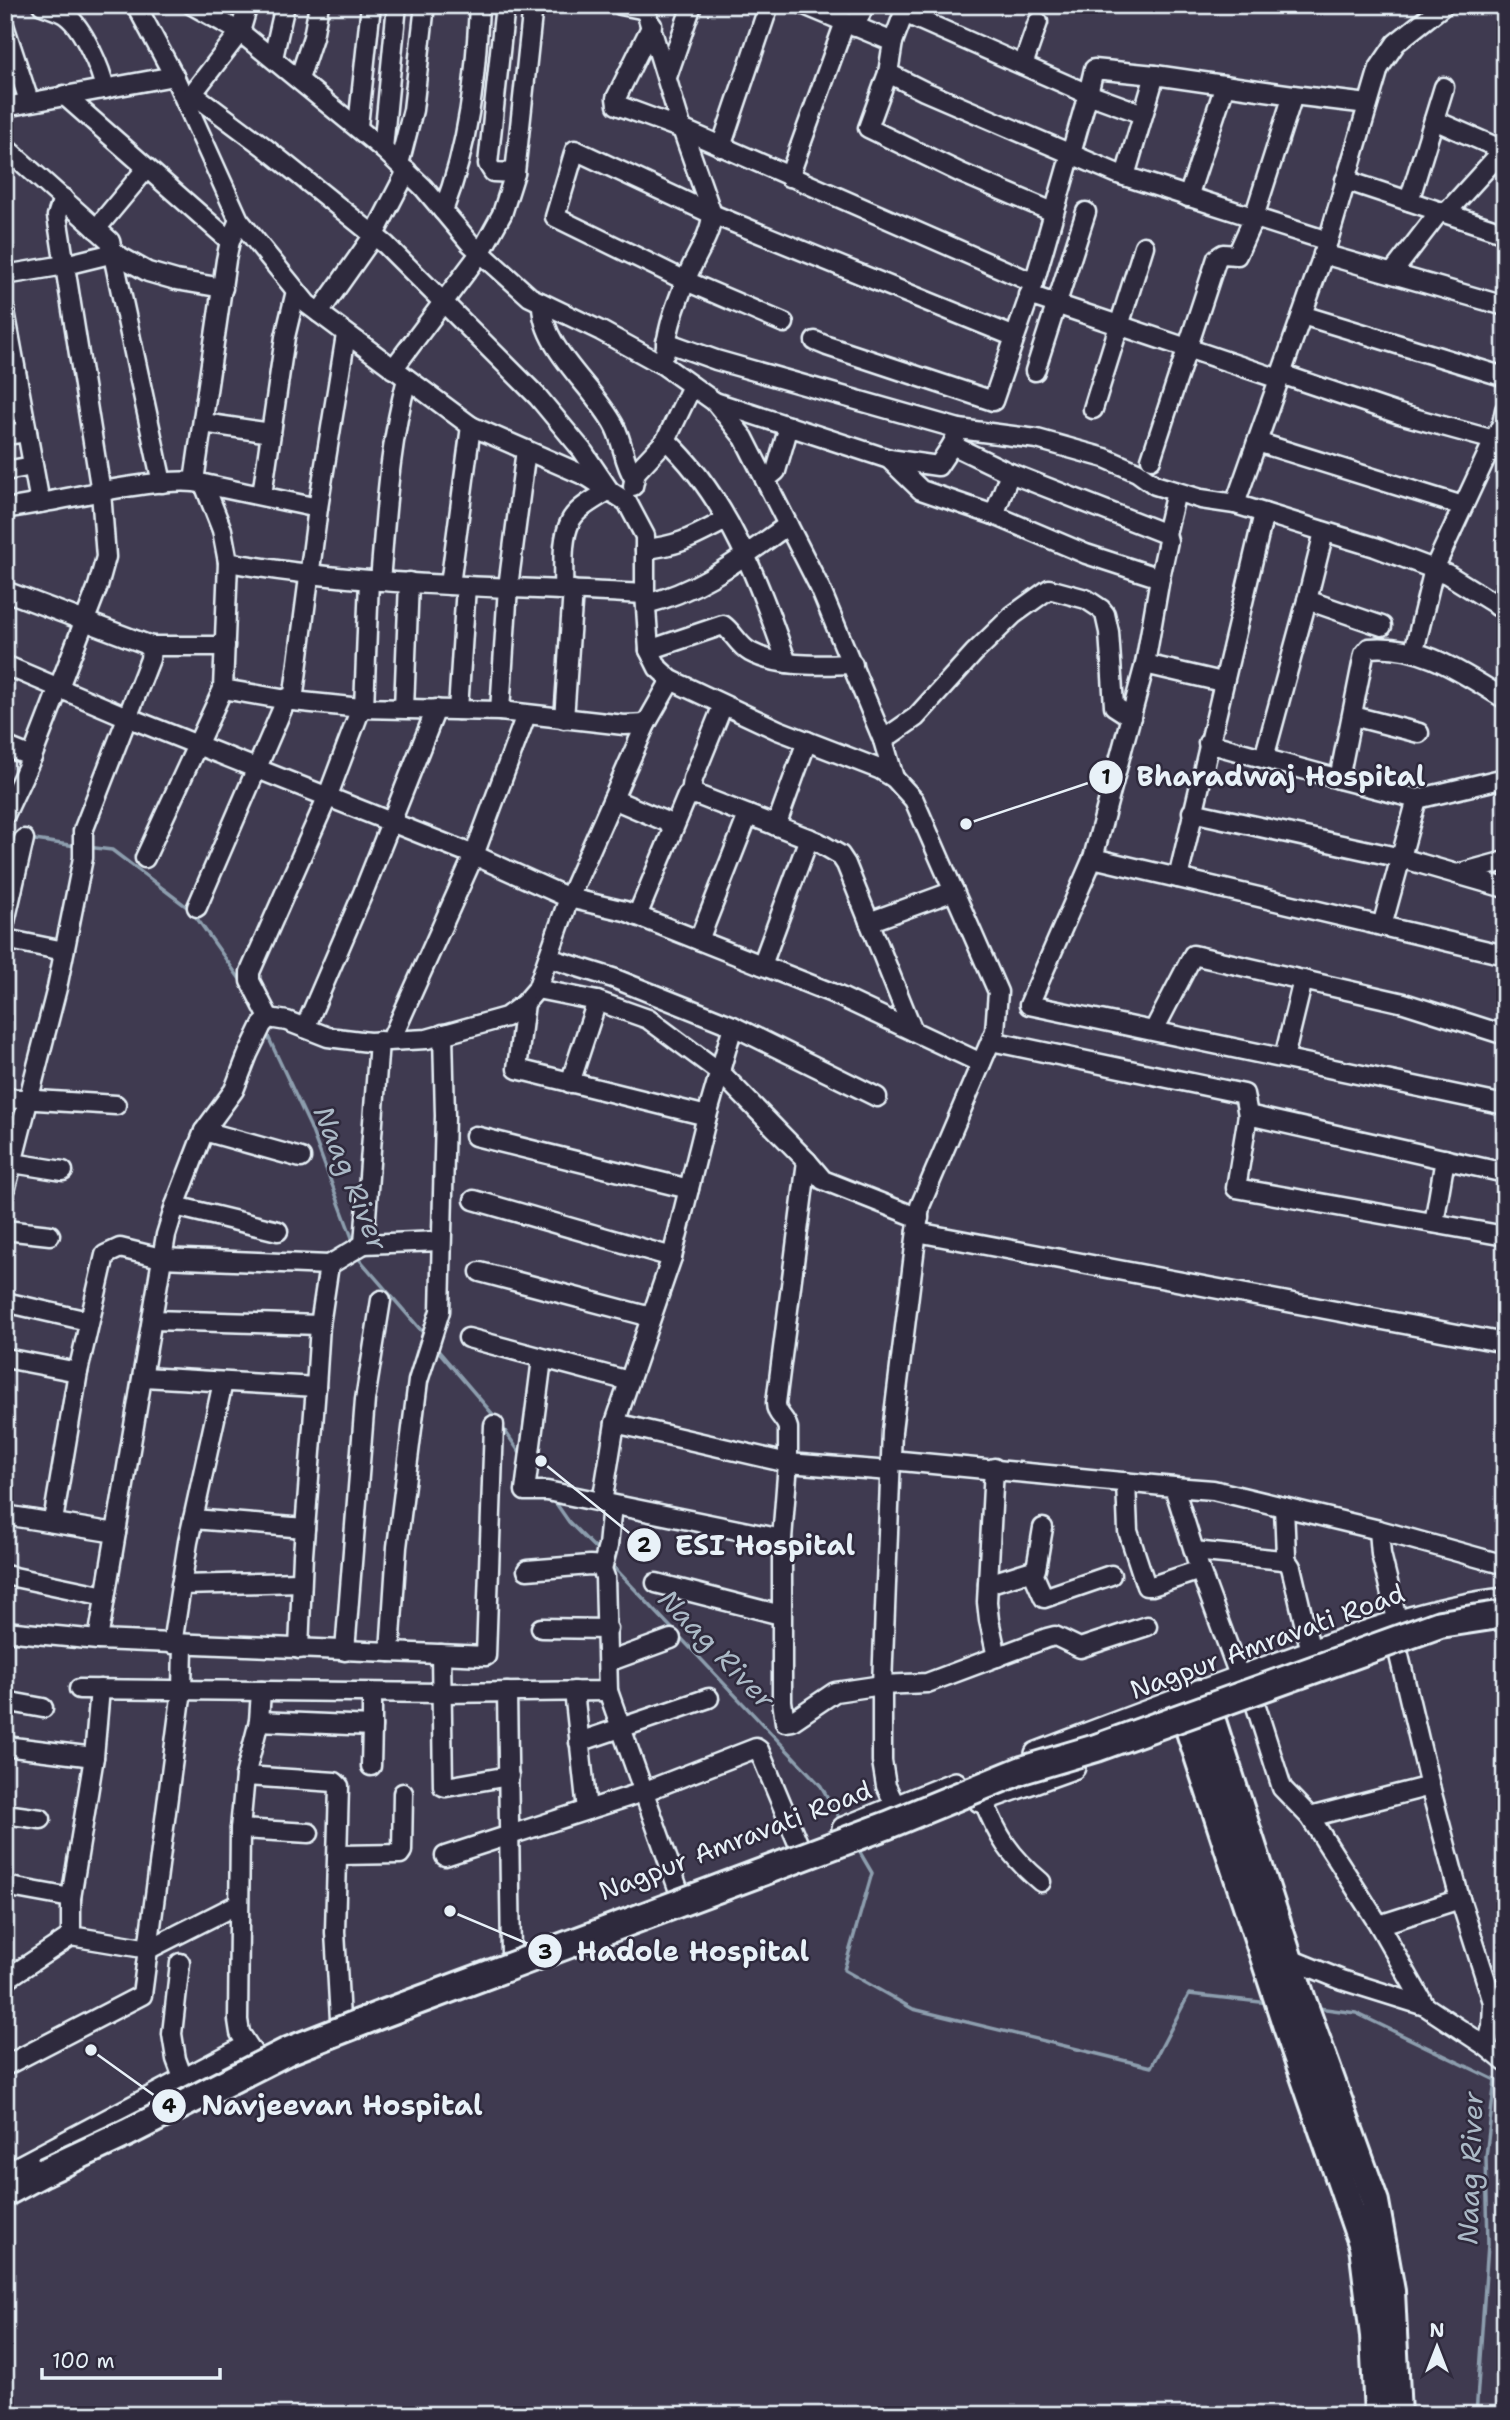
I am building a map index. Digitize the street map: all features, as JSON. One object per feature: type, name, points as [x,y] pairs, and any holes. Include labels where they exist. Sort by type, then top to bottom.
[{"type":"highway","points":[[5,2193],[288,2051],[377,2016],[888,1825],[1022,1770],[1096,1748],[1440,1624],[1505,1615]]},
{"type":"highway","points":[[1190,1697],[1290,1959],[1291,2005],[1375,2202],[1391,2291],[1397,2415]]},
{"type":"highway","points":[[1199,1722],[1291,2005],[1363,2246],[1374,2336],[1378,2415]]},
{"type":"main road","name":"Nagpur Amravati Road","points":[[5,2203],[220,2095],[352,2035],[851,1836],[1190,1697],[1311,1652],[1427,1614],[1505,1600]]},
{"type":"main road","name":"Nagpur Amravati Road","points":[[900,1816],[983,1798],[1441,1635],[1505,1627]]},
{"type":"main road","name":"Nagpur Amravati Road","points":[[5,2182],[253,2057],[340,2020],[800,1848],[851,1836]]},
{"type":"street","points":[[42,5],[67,15],[86,40],[105,89]]},
{"type":"street","points":[[136,5],[174,76],[189,97],[239,220],[307,304],[471,426],[588,477],[627,502],[645,536],[645,599],[649,650],[658,668],[671,680],[723,705],[879,769],[894,778],[914,800],[998,992],[995,1031],[920,1206],[892,1431],[882,1685],[882,1761],[886,1786],[900,1816]]},
{"type":"street","points":[[192,5],[240,32],[358,126],[403,168],[470,243],[530,297],[663,365],[715,402],[744,438],[820,588],[883,740],[894,778]]},
{"type":"street","points":[[189,97],[240,32],[248,5]]},
{"type":"street","points":[[273,58],[285,5]]},
{"type":"street","points":[[299,79],[313,37],[319,5]]},
{"type":"street","points":[[358,126],[372,5]]},
{"type":"street","points":[[383,149],[397,5]]},
{"type":"street","points":[[319,313],[373,235],[403,168],[413,110],[425,5]]},
{"type":"street","points":[[443,211],[467,137],[477,53],[479,5]]},
{"type":"street","points":[[505,5],[488,164],[493,172],[515,173]]},
{"type":"street","points":[[98,1640],[166,1235],[204,1131],[234,1090],[248,1054],[266,1021],[249,976],[327,798],[363,708],[374,581],[400,374],[442,302],[481,252],[502,214],[515,173],[533,5]]},
{"type":"street","points":[[621,5],[647,13]]},
{"type":"street","points":[[667,77],[692,5]]},
{"type":"street","points":[[721,147],[769,5]]},
{"type":"street","points":[[804,5],[824,9],[850,24],[893,42]]},
{"type":"street","points":[[789,177],[850,24],[864,5]]},
{"type":"street","points":[[1235,504],[1326,247],[1378,68],[1396,43],[1444,5]]},
{"type":"street","points":[[1053,212],[961,173],[868,128],[888,73],[893,42],[905,9],[1023,65],[1143,114]]},
{"type":"street","points":[[647,13],[682,129],[712,214],[712,225],[667,329],[663,365]]},
{"type":"street","points":[[647,13],[615,102],[620,107],[682,129],[789,177],[1031,289],[1056,304],[1186,348],[1399,414],[1500,440]]},
{"type":"street","points":[[1023,65],[1038,22]]},
{"type":"street","points":[[5,27],[29,101]]},
{"type":"street","points":[[815,341],[993,401],[1031,289],[1094,69],[1368,104]]},
{"type":"street","points":[[888,73],[924,91],[1125,176],[1254,217],[1393,272],[1505,306]]},
{"type":"street","points":[[1125,176],[1155,75]]},
{"type":"street","points":[[5,107],[174,76]]},
{"type":"street","points":[[1188,197],[1225,85]]},
{"type":"street","points":[[1409,201],[1444,87]]},
{"type":"street","points":[[1151,459],[1217,258],[1223,254],[1237,255],[1254,217],[1293,95]]},
{"type":"street","points":[[64,96],[230,241]]},
{"type":"street","points":[[189,97],[263,146],[373,235],[538,397],[582,450],[609,490]]},
{"type":"street","points":[[1393,272],[1443,212],[1504,149],[1434,120]]},
{"type":"street","points":[[5,147],[110,241],[162,483]]},
{"type":"street","points":[[783,323],[686,281],[555,217],[575,150],[712,214],[1015,337]]},
{"type":"street","points":[[96,229],[146,169]]},
{"type":"street","points":[[1346,180],[1505,233]]},
{"type":"street","points":[[5,815],[32,757],[85,621],[106,557],[101,492],[57,216],[63,198]]},
{"type":"street","points":[[1035,371],[1086,212]]},
{"type":"street","points":[[145,858],[223,689],[228,562],[222,530],[199,483],[203,422],[230,241],[239,220]]},
{"type":"street","points":[[1094,409],[1144,246]]},
{"type":"street","points":[[5,275],[114,253],[148,272],[223,289]]},
{"type":"street","points":[[262,495],[285,337],[296,291]]},
{"type":"street","points":[[542,303],[541,315],[548,334],[610,418],[634,478]]},
{"type":"street","points":[[5,311],[12,393],[27,432],[40,503]]},
{"type":"street","points":[[1302,315],[1505,377]]},
{"type":"street","points":[[197,907],[290,700],[346,335]]},
{"type":"street","points":[[666,342],[956,437],[1010,473],[1166,534]]},
{"type":"street","points":[[631,510],[634,478],[640,467],[666,440],[692,386]]},
{"type":"street","points":[[715,402],[889,458],[938,466],[956,437]]},
{"type":"street","points":[[1414,651],[1434,569],[1463,506],[1500,440],[1505,410]]},
{"type":"street","points":[[203,422],[271,433]]},
{"type":"street","points":[[458,710],[458,585],[471,426]]},
{"type":"street","points":[[765,480],[776,471],[789,426]]},
{"type":"street","points":[[5,435],[27,432]]},
{"type":"street","points":[[956,437],[1037,439],[1105,458],[1137,472],[1155,485],[1201,499],[1235,504],[1324,532],[1447,574],[1502,601]]},
{"type":"street","points":[[666,440],[683,456],[726,520],[745,555],[763,596],[786,663]]},
{"type":"street","points":[[1257,442],[1463,506]]},
{"type":"street","points":[[500,711],[508,587],[526,450]]},
{"type":"street","points":[[889,458],[921,490],[994,515],[1086,554],[1160,578]]},
{"type":"street","points":[[5,471],[33,466]]},
{"type":"street","points":[[994,515],[1010,473]]},
{"type":"street","points":[[5,509],[162,483],[199,483],[318,508]]},
{"type":"street","points":[[564,719],[568,590],[566,537],[570,522],[585,505],[609,490]]},
{"type":"street","points":[[1029,1005],[1094,858],[1144,664],[1168,541],[1166,534],[1176,492]]},
{"type":"street","points":[[1178,878],[1222,682],[1264,513]]},
{"type":"street","points":[[645,549],[682,543],[726,520]]},
{"type":"street","points":[[228,562],[309,575],[374,581],[568,590],[645,599],[671,598],[692,589],[788,525]]},
{"type":"street","points":[[1264,758],[1324,532]]},
{"type":"street","points":[[404,708],[409,582]]},
{"type":"street","points":[[883,740],[916,717],[1003,625],[1044,590],[1049,589],[1086,599],[1105,614],[1114,706],[1131,717]]},
{"type":"street","points":[[5,591],[151,646],[225,646]]},
{"type":"street","points":[[1307,600],[1382,626]]},
{"type":"street","points":[[649,650],[723,625],[749,651],[762,657],[786,663],[853,664]]},
{"type":"street","points":[[5,1191],[64,951],[83,858],[82,837],[150,659],[151,646]]},
{"type":"street","points":[[1339,779],[1364,654],[1369,648],[1414,651],[1437,659],[1505,699]]},
{"type":"street","points":[[1144,664],[1222,682]]},
{"type":"street","points":[[5,665],[195,745],[474,855],[569,898],[637,916],[832,993],[981,1063]]},
{"type":"street","points":[[266,1021],[287,1021],[328,1037],[385,1041],[427,1039],[506,1017],[525,1003],[537,989],[569,898],[646,724],[671,680]]},
{"type":"street","points":[[223,689],[363,708],[500,711],[624,725],[646,724]]},
{"type":"street","points":[[637,916],[684,800],[691,794],[695,773],[723,705]]},
{"type":"street","points":[[305,1028],[436,709]]},
{"type":"street","points":[[362,1245],[385,1041],[474,855],[526,715]]},
{"type":"street","points":[[1353,716],[1419,733]]},
{"type":"street","points":[[776,826],[807,741]]},
{"type":"street","points":[[1208,743],[1417,799],[1505,778]]},
{"type":"street","points":[[5,746],[32,757]]},
{"type":"street","points":[[691,794],[809,838],[840,855],[913,1031]]},
{"type":"street","points":[[612,799],[674,825]]},
{"type":"street","points":[[1382,926],[1417,799]]},
{"type":"street","points":[[1192,812],[1401,858],[1505,888]]},
{"type":"street","points":[[699,940],[748,815]]},
{"type":"street","points":[[762,965],[809,838]]},
{"type":"street","points":[[5,922],[24,839]]},
{"type":"street","points":[[1094,858],[1505,955]]},
{"type":"street","points":[[1457,874],[1505,861]]},
{"type":"street","points":[[869,922],[954,891]]},
{"type":"street","points":[[5,939],[64,951]]},
{"type":"street","points":[[1154,1030],[1193,955],[1404,1003],[1505,1035]]},
{"type":"street","points":[[549,958],[613,978],[733,1026],[877,1097]]},
{"type":"street","points":[[1284,1058],[1303,980]]},
{"type":"street","points":[[537,989],[597,1001],[648,1019],[721,1073],[807,1160],[823,1180],[918,1225],[1505,1343]]},
{"type":"street","points":[[570,1083],[597,1001]]},
{"type":"street","points":[[525,1003],[517,1069],[707,1116]]},
{"type":"street","points":[[998,1005],[1029,1005],[1505,1105]]},
{"type":"street","points":[[680,1894],[608,1691],[605,1577],[607,1504],[615,1423],[672,1257],[707,1116],[733,1026]]},
{"type":"street","points":[[390,1653],[397,1546],[418,1381],[440,1311],[445,1116],[443,1034]]},
{"type":"street","points":[[991,1041],[1244,1094],[1248,1115],[1236,1188],[1505,1236]]},
{"type":"street","points":[[5,1098],[116,1105]]},
{"type":"street","points":[[1248,1115],[1505,1172]]},
{"type":"street","points":[[204,1131],[302,1158]]},
{"type":"street","points":[[475,1136],[689,1189]]},
{"type":"street","points":[[1434,1223],[1445,1159]]},
{"type":"street","points":[[807,1160],[776,1403],[777,1414],[788,1427],[781,1615],[782,1701],[785,1722],[792,1721],[835,1692],[882,1685],[927,1683],[1055,1636],[1080,1648],[1147,1626]]},
{"type":"street","points":[[13,1163],[63,1171]]},
{"type":"street","points":[[474,1200],[672,1257]]},
{"type":"street","points":[[175,1206],[278,1231]]},
{"type":"street","points":[[5,1230],[50,1235]]},
{"type":"street","points":[[53,1521],[78,1372],[105,1255],[120,1248],[161,1258],[332,1263],[362,1245],[440,1241]]},
{"type":"street","points":[[299,1650],[320,1325],[332,1263]]},
{"type":"street","points":[[480,1272],[651,1317]]},
{"type":"street","points":[[345,1651],[365,1400],[381,1300]]},
{"type":"street","points":[[5,1302],[88,1321]]},
{"type":"street","points":[[152,1320],[320,1325]]},
{"type":"street","points":[[468,1338],[629,1381]]},
{"type":"street","points":[[5,1358],[78,1372]]},
{"type":"street","points":[[525,1490],[542,1359]]},
{"type":"street","points":[[144,1377],[316,1387]]},
{"type":"street","points":[[5,2066],[142,1995],[181,1690],[178,1644],[181,1585],[223,1382]]},
{"type":"street","points":[[615,1423],[788,1463],[994,1468],[1213,1490],[1380,1530],[1505,1564]]},
{"type":"street","points":[[5,1630],[98,1640],[486,1656],[494,1425]]},
{"type":"street","points":[[994,1468],[988,1584],[989,1620],[998,1657]]},
{"type":"street","points":[[1126,1482],[1128,1531],[1146,1586],[1200,1570]]},
{"type":"street","points":[[1174,1487],[1200,1570],[1240,1678]]},
{"type":"street","points":[[492,1490],[547,1491],[782,1539]]},
{"type":"street","points":[[1284,1507],[1284,1558],[1291,1567],[1311,1652]]},
{"type":"street","points":[[5,1515],[116,1533]]},
{"type":"street","points":[[193,1519],[305,1528]]},
{"type":"street","points":[[988,1584],[1032,1571],[1037,1565],[1043,1528]]},
{"type":"street","points":[[1380,1530],[1381,1555],[1398,1623]]},
{"type":"street","points":[[1194,1551],[1277,1561],[1284,1558]]},
{"type":"street","points":[[527,1570],[598,1565],[605,1559]]},
{"type":"street","points":[[1032,1571],[1044,1598],[1111,1575]]},
{"type":"street","points":[[5,1575],[105,1596]]},
{"type":"street","points":[[181,1585],[302,1582]]},
{"type":"street","points":[[656,1583],[781,1615]]},
{"type":"street","points":[[541,1629],[608,1629]]},
{"type":"street","points":[[608,1662],[671,1639]]},
{"type":"street","points":[[1398,1651],[1460,1899],[1493,2002],[1492,2026],[1487,2047]]},
{"type":"street","points":[[441,1654],[443,1786],[509,1776]]},
{"type":"street","points":[[79,1689],[372,1693],[608,1691]]},
{"type":"street","points":[[71,1936],[71,1898],[94,1757],[100,1689]]},
{"type":"street","points":[[253,2057],[240,2033],[238,2020],[238,1904],[245,1776],[259,1721],[261,1691]]},
{"type":"street","points":[[574,1691],[587,1810]]},
{"type":"street","points":[[507,1692],[511,1955]]},
{"type":"street","points":[[372,1693],[372,1766]]},
{"type":"street","points":[[579,1742],[709,1698]]},
{"type":"street","points":[[5,1701],[43,1709]]},
{"type":"street","points":[[1255,1703],[1282,1788],[1310,1817],[1379,1925],[1425,2006]]},
{"type":"street","points":[[259,1721],[372,1726]]},
{"type":"street","points":[[5,1746],[94,1757]]},
{"type":"street","points":[[445,1856],[643,1792],[757,1748],[800,1848]]},
{"type":"street","points":[[245,1776],[335,1782],[339,1786],[335,1932],[340,2020]]},
{"type":"street","points":[[1310,1817],[1430,1786]]},
{"type":"street","points":[[338,1855],[400,1854],[403,1793]]},
{"type":"street","points":[[983,1798],[996,1832],[1026,1869],[1041,1882]]},
{"type":"street","points":[[5,1814],[41,1819]]},
{"type":"street","points":[[240,1829],[309,1833]]},
{"type":"street","points":[[5,1886],[71,1898]]},
{"type":"street","points":[[1379,1925],[1460,1899]]},
{"type":"street","points":[[5,1980],[71,1936],[149,1949],[238,1904]]},
{"type":"street","points":[[1290,1959],[1342,1980],[1425,2006],[1505,2062]]},
{"type":"street","points":[[180,1963],[172,2034],[176,2059],[183,2078]]},
{"type":"street","points":[[5,2173],[239,2049],[247,2050],[253,2057]]},
{"type":"waterway","name":"Naag River","points":[[5,837],[17,838]]},
{"type":"waterway","name":"Naag River","points":[[28,839],[76,846]]},
{"type":"waterway","name":"Naag River","points":[[87,847],[112,850],[191,910],[242,982]]},
{"type":"waterway","name":"Naag River","points":[[265,1030],[310,1126],[354,1243]]},
{"type":"waterway","name":"Naag River","points":[[358,1253],[360,1260],[426,1336]]},
{"type":"waterway","name":"Naag River","points":[[435,1347],[496,1418]]},
{"type":"waterway","name":"Naag River","points":[[501,1425],[522,1456]]},
{"type":"waterway","name":"Naag River","points":[[553,1499],[569,1522],[601,1554]]},
{"type":"waterway","name":"Naag River","points":[[609,1562],[821,1786],[841,1821]]},
{"type":"waterway","name":"Naag River","points":[[858,1849],[872,1873],[844,1970],[913,2009],[1151,2067],[1189,1994],[1269,2003]]},
{"type":"waterway","name":"Naag River","points":[[1318,2008],[1356,2013],[1495,2080],[1486,2157],[1488,2244],[1476,2415]]},
{"type":"place","name":"Bharadwaj Hospital","points":[[966,824]]},
{"type":"place","name":"ESI Hospital","points":[[541,1461]]},
{"type":"place","name":"Hadole Hospital","points":[[450,1911]]},
{"type":"place","name":"Navjeevan Hospital","points":[[91,2050]]}]
